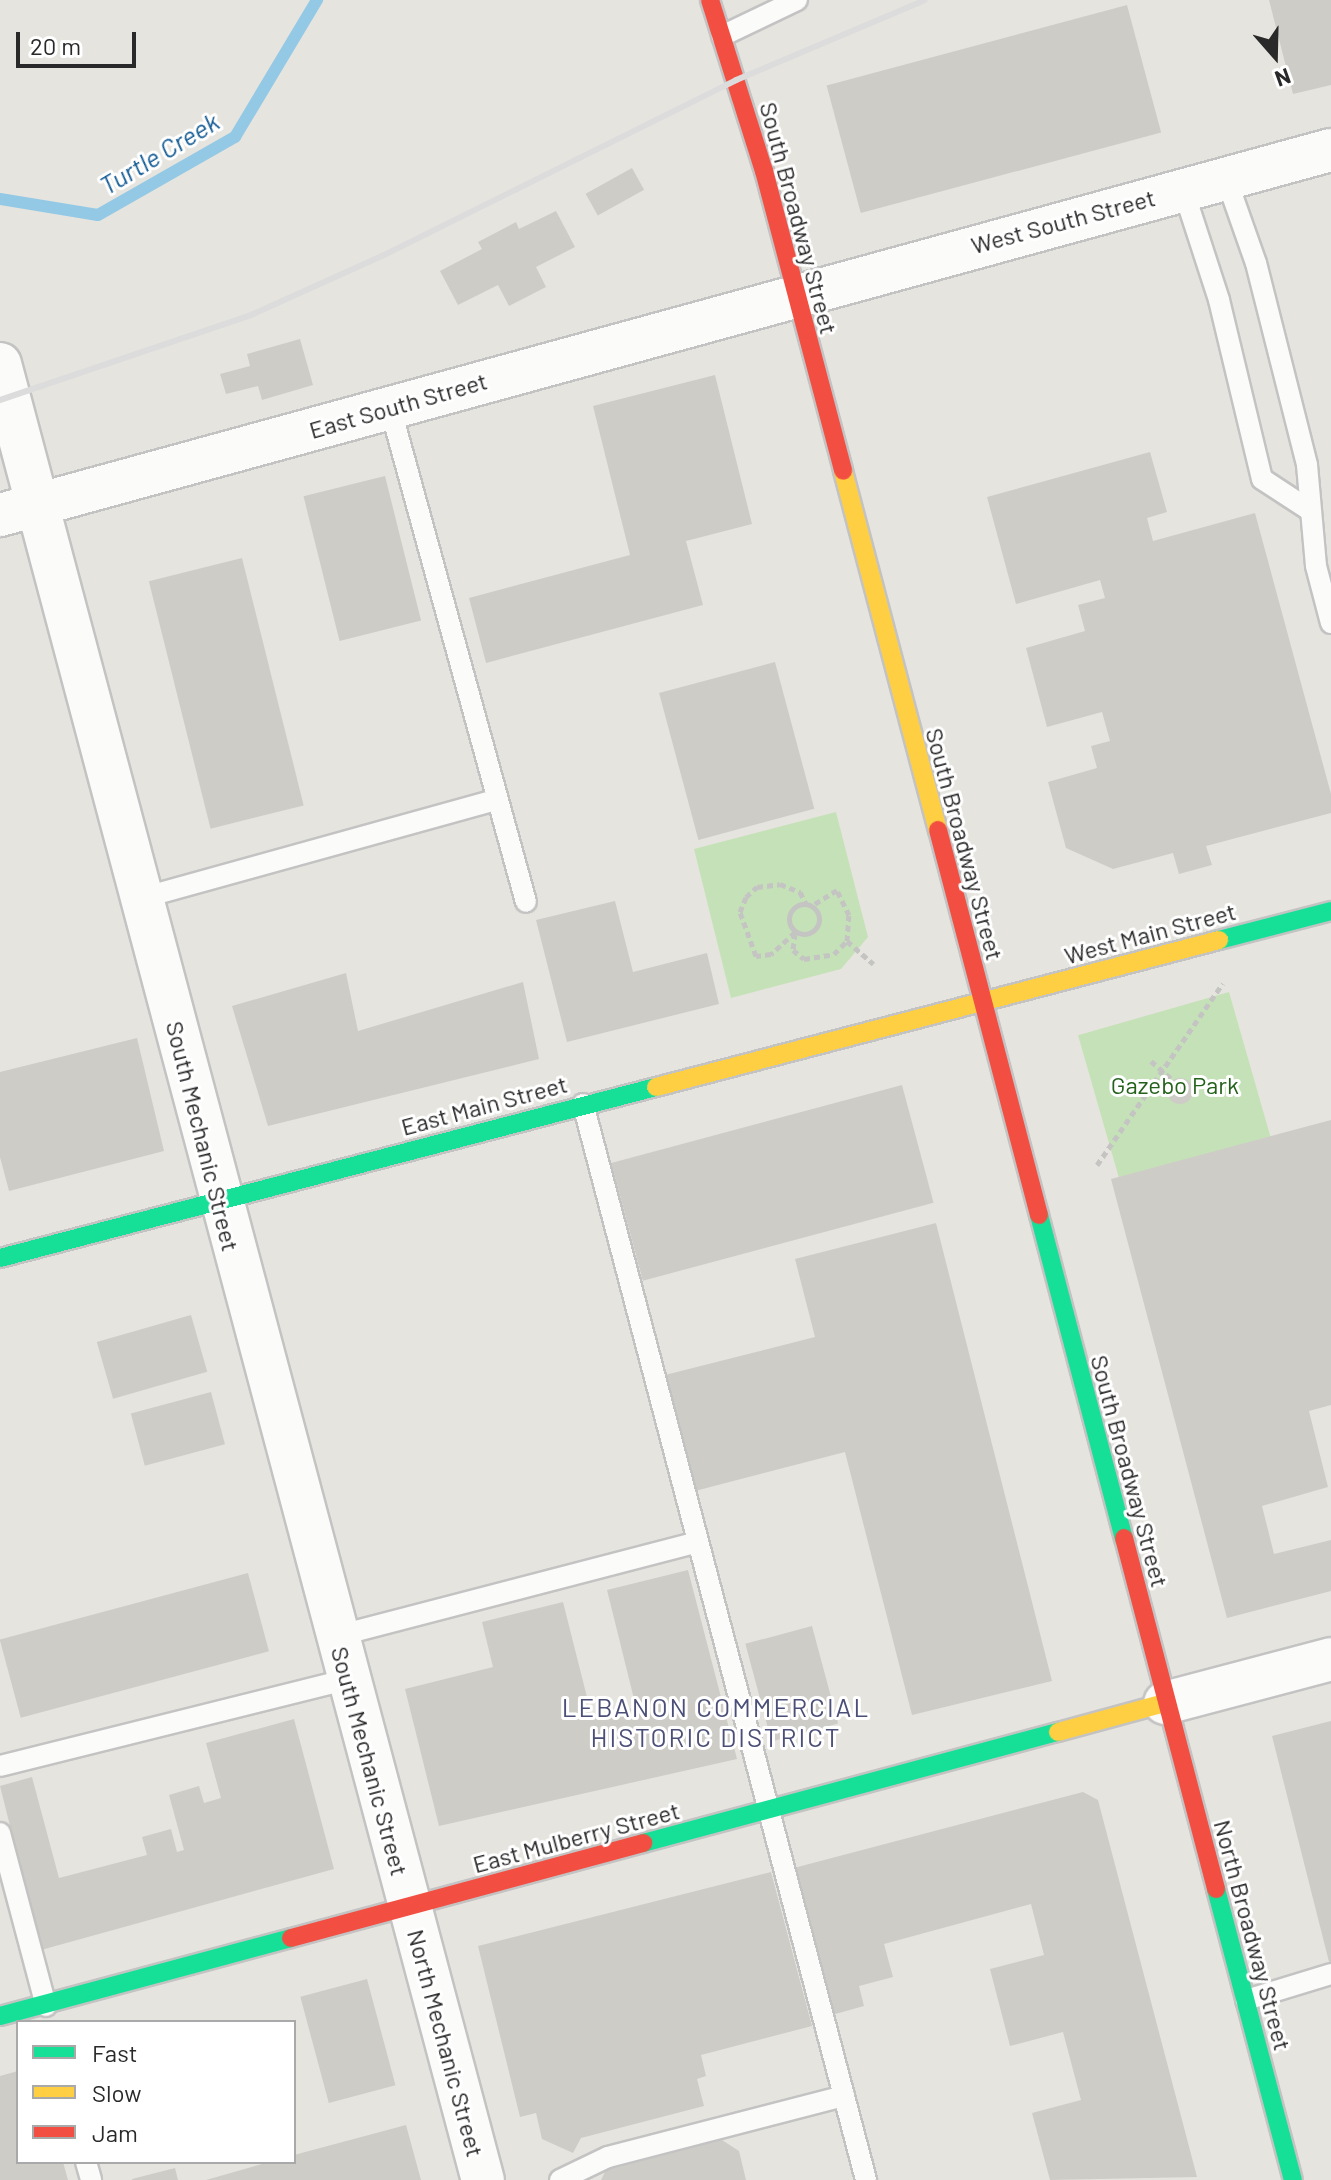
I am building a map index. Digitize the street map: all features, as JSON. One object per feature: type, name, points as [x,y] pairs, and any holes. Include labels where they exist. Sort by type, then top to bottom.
[{"type":"main road","name":"South Broadway Street","points":[[710,0],[796,295],[1165,1703]]},
{"type":"main road","name":"West Main Street","points":[[982,1002],[1331,911]]},
{"type":"main road","name":"East Main Street","points":[[0,1258],[218,1198],[982,1002]]},
{"type":"main road","name":"East Mulberry Street","points":[[0,2016],[48,2013],[408,1906],[1165,1703]]},
{"type":"main road","name":"North Broadway Street","points":[[1165,1703],[1293,2180]]},
{"type":"street","name":"West South Street","points":[[796,295],[1331,150]]},
{"type":"street","name":"East South Street","points":[[18,510],[796,295]]},
{"type":"street","name":"South Mechanic Street","points":[[1,373],[18,510],[142,898],[218,1198],[408,1906]]},
{"type":"street","points":[[1165,1703],[1331,1659]]},
{"type":"street","name":"North Mechanic Street","points":[[408,1906],[483,2180]]},
{"type":"lane","points":[[722,36],[797,0]]},
{"type":"lane","points":[[1226,178],[1256,263],[1303,451],[1308,509],[1331,623]]},
{"type":"lane","points":[[1183,189],[1219,300],[1262,479],[1308,509]]},
{"type":"lane","points":[[390,407],[526,902]]},
{"type":"lane","points":[[142,898],[496,800]]},
{"type":"lane","points":[[583,1104],[866,2180]]},
{"type":"lane","points":[[337,1636],[697,1542]]},
{"type":"lane","points":[[0,1766],[349,1679]]},
{"type":"lane","points":[[0,1833],[48,2013]]},
{"type":"lane","points":[[1246,2000],[1331,1974]]},
{"type":"lane","points":[[560,2180],[608,2157],[844,2096]]},
{"type":"path","points":[[780,884],[800,892],[819,918],[817,928],[809,934],[795,932],[771,954],[756,956],[740,912],[746,897],[757,887],[780,884]]},
{"type":"path","points":[[837,890],[849,915],[847,941],[834,954],[804,959],[793,950],[795,932],[790,913],[809,905],[837,890]]},
{"type":"path","points":[[847,941],[873,964]]},
{"type":"path","points":[[1097,1165],[1224,982]]},
{"type":"path","points":[[1151,1061],[1173,1080]]},
{"type":"green space","points":[[836,812],[868,937],[841,969],[731,998],[694,849]]},
{"type":"green space","name":"Gazebo Park","points":[[1229,992],[1270,1136],[1119,1179],[1078,1035]]},
{"type":"building","points":[[1269,0],[1331,0],[1331,85],[1293,94]]},
{"type":"building","points":[[1127,5],[1161,133],[861,213],[827,85]]},
{"type":"building","points":[[632,168],[644,190],[598,216],[586,194]]},
{"type":"building","points":[[556,211],[575,247],[536,267],[546,287],[509,306],[498,285],[458,305],[440,271],[482,249],[478,242],[516,222],[519,229]]},
{"type":"building","points":[[300,339],[313,385],[262,400],[258,386],[226,394],[220,374],[250,366],[247,354]]},
{"type":"building","points":[[715,375],[752,524],[686,541],[703,605],[486,663],[469,598],[630,555],[593,406]]},
{"type":"building","points":[[1150,452],[1167,512],[1147,518],[1153,541],[1255,513],[1331,794],[1331,813],[1206,846],[1212,865],[1179,874],[1173,853],[1113,869],[1066,848],[1048,782],[1097,768],[1091,746],[1110,741],[1102,712],[1047,727],[1026,648],[1085,631],[1078,605],[1105,598],[1100,580],[1016,604],[987,497]]},
{"type":"building","points":[[385,476],[421,621],[340,641],[303,496]]},
{"type":"building","points":[[242,558],[304,805],[211,829],[149,581]]},
{"type":"building","points":[[775,662],[814,809],[698,840],[659,693]]},
{"type":"building","points":[[615,901],[633,972],[707,953],[719,1004],[567,1042],[536,920]]},
{"type":"building","points":[[346,973],[358,1031],[523,982],[539,1059],[268,1126],[232,1006]]},
{"type":"building","points":[[137,1038],[164,1151],[9,1191],[0,1157],[0,1072]]},
{"type":"building","points":[[1180,1078],[1189,1082],[1193,1091],[1189,1100],[1180,1104],[1171,1100],[1167,1091],[1171,1082]]},
{"type":"building","points":[[902,1085],[934,1203],[643,1281],[611,1163]]},
{"type":"building","points":[[1331,1120],[1331,1405],[1309,1411],[1328,1487],[1262,1506],[1274,1554],[1331,1540],[1331,1591],[1227,1618],[1111,1179]]},
{"type":"building","points":[[936,1223],[1052,1681],[912,1715],[845,1452],[695,1491],[665,1375],[815,1337],[795,1259]]},
{"type":"building","points":[[191,1315],[207,1372],[113,1399],[97,1342]]},
{"type":"building","points":[[211,1392],[225,1444],[145,1466],[131,1413]]},
{"type":"building","points":[[688,1570],[737,1759],[439,1826],[405,1689],[493,1667],[482,1622],[563,1602],[592,1717],[636,1707],[607,1590]]},
{"type":"building","points":[[248,1573],[269,1651],[21,1718],[0,1639]]},
{"type":"building","points":[[812,1626],[838,1724],[771,1741],[745,1644]]},
{"type":"building","points":[[294,1719],[334,1869],[41,1950],[0,1786],[32,1777],[59,1878],[147,1855],[142,1837],[171,1829],[177,1852],[184,1850],[169,1795],[199,1786],[204,1803],[221,1798],[206,1743]]},
{"type":"building","points":[[1331,1721],[1331,1966],[1330,1966],[1272,1736]]},
{"type":"building","points":[[1083,1792],[1098,1800],[1197,2177],[1050,2180],[1032,2113],[1081,2100],[1063,2032],[1010,2046],[990,1969],[1044,1955],[1031,1904],[884,1944],[893,1977],[859,1986],[864,2006],[828,2016],[790,1869]]},
{"type":"building","points":[[771,1872],[812,2026],[701,2055],[706,2076],[697,2079],[704,2106],[581,2138],[573,2153],[542,2139],[536,2113],[520,2117],[478,1946]]},
{"type":"building","points":[[367,1979],[395,2085],[329,2103],[300,1997]]},
{"type":"building","points":[[16,2072],[16,2164],[64,2164],[68,2180],[0,2180],[0,2076]]},
{"type":"building","points":[[406,2125],[421,2180],[206,2180],[262,2164],[296,2164],[296,2154]]},
{"type":"building","points":[[722,2140],[739,2151],[746,2180],[601,2180],[606,2170]]},
{"type":"building","points":[[175,2168],[178,2180],[132,2180],[132,2179]]},
{"type":"waterway","name":"Turtle Creek","points":[[0,199],[98,215],[235,137],[317,0]]},
{"type":"railway","points":[[0,400],[251,315],[384,255],[736,80],[925,0]]},
{"type":"traffic: fast","points":[[1219,940],[1331,911]]},
{"type":"traffic: fast","points":[[0,1258],[656,1087]]},
{"type":"traffic: fast","points":[[1039,1215],[1124,1538]]},
{"type":"traffic: fast","points":[[643,1843],[1058,1732]]},
{"type":"traffic: fast","points":[[1216,1889],[1293,2180]]},
{"type":"traffic: fast","points":[[0,2016],[291,1938]]},
{"type":"traffic: slow","points":[[843,471],[938,830]]},
{"type":"traffic: slow","points":[[656,1087],[1219,940]]},
{"type":"traffic: slow","points":[[1058,1732],[1165,1703]]},
{"type":"traffic: jam","points":[[710,0],[764,171],[843,471]]},
{"type":"traffic: jam","points":[[938,830],[1039,1215]]},
{"type":"traffic: jam","points":[[1124,1538],[1216,1889]]},
{"type":"traffic: jam","points":[[291,1938],[643,1843]]},
{"type":"district","name":"LEBANON COMMERCIAL HISTORIC DISTRICT","points":[[716,1722]]}]
